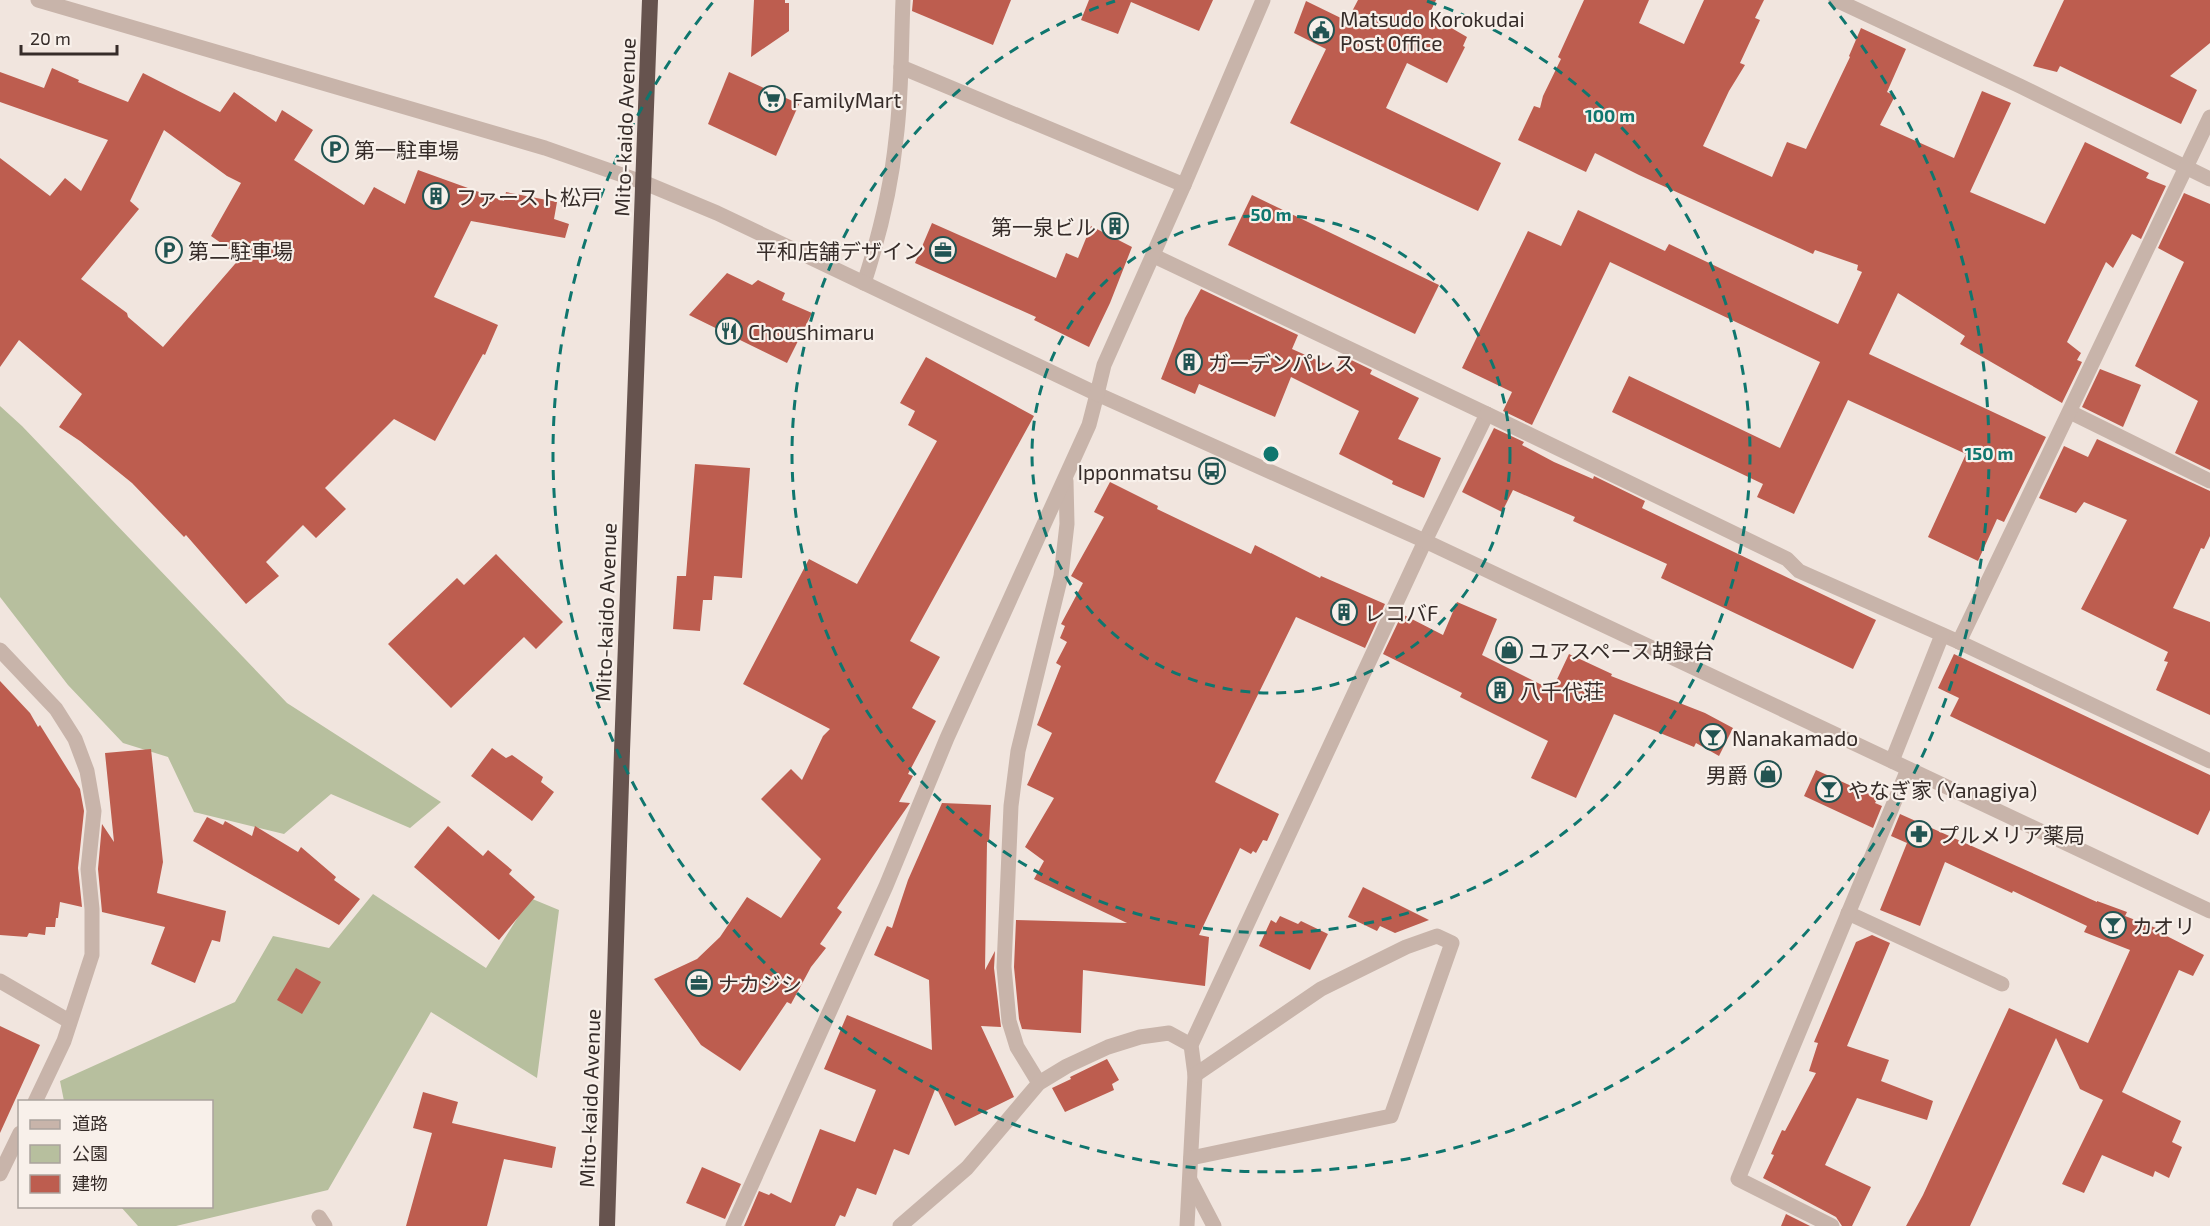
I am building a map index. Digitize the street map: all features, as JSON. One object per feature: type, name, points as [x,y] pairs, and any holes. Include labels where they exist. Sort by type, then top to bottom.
[{"type":"highway","name":"Mito-kaido Avenue","points":[[608,1226],[622,751],[645,183],[650,0]]},
{"type":"street","points":[[38,0],[545,148],[645,183],[717,213],[1097,394],[1425,541],[2210,911]]},
{"type":"street","points":[[864,283],[887,194],[896,139],[903,0]]},
{"type":"street","points":[[733,1226],[886,886],[952,727],[1089,425],[1104,365],[1185,185],[1263,0]]},
{"type":"street","points":[[1836,0],[2031,91],[2210,179]]},
{"type":"street","points":[[901,67],[1185,185]]},
{"type":"street","points":[[1959,642],[2210,117]]},
{"type":"street","points":[[1154,256],[1487,414],[1786,560],[1799,571],[1959,642],[2210,761]]},
{"type":"street","points":[[2070,412],[2210,481]]},
{"type":"street","points":[[1186,1226],[1195,1076],[1191,1045],[1425,541],[1487,414]]},
{"type":"street","points":[[1039,1083],[1017,1047],[1009,1022],[1004,967],[1012,795],[1018,751],[1061,576],[1067,524],[1065,478]]},
{"type":"street","points":[[1892,761],[1942,635]]},
{"type":"street","points":[[0,650],[56,709],[75,738],[87,771],[94,811],[88,869],[92,909],[92,955],[63,1041],[34,1100]]},
{"type":"street","points":[[1832,1226],[1738,1179],[1908,769]]},
{"type":"street","points":[[1848,913],[2002,984]]},
{"type":"street","points":[[1191,1158],[1391,1116],[1452,943],[1437,936],[1406,947],[1321,989],[1195,1076]]},
{"type":"street","points":[[0,981],[69,1021]]},
{"type":"street","points":[[900,1226],[967,1168],[1039,1083],[1067,1066],[1108,1047],[1140,1037],[1169,1033],[1191,1045]]},
{"type":"street","points":[[0,1174],[18,1137]]},
{"type":"street","points":[[1190,1180],[1214,1226]]},
{"type":"green space","points":[[0,406],[22,426],[287,703],[441,802],[410,828],[331,794],[284,834],[194,812],[168,757],[123,743],[68,685],[0,597]]},
{"type":"green space","points":[[373,894],[486,968],[530,898],[559,910],[537,1078],[431,1012],[328,1190],[176,1226],[138,1226],[122,1208],[213,1208],[213,1100],[64,1100],[60,1081],[235,1002],[273,936],[329,948]]},
{"type":"building","points":[[754,0],[785,0],[785,3],[789,3],[789,31],[751,57]]},
{"type":"building","points":[[913,0],[1011,0],[993,45],[912,11]]},
{"type":"building","points":[[1089,0],[1213,0],[1199,31],[1131,2],[1118,34],[1081,20]]},
{"type":"building","points":[[1358,0],[1436,0],[1429,15],[1467,37],[1463,46],[1465,47],[1447,83],[1407,63],[1386,108],[1501,163],[1478,211],[1290,123],[1326,49],[1294,33],[1306,1],[1347,21]]},
{"type":"building","points":[[1584,0],[1649,0],[1639,23],[1684,44],[1704,0],[1764,0],[1755,18],[1760,20],[1740,63],[1745,65],[1729,91],[1703,146],[1772,177],[1787,142],[1806,149],[1850,57],[1861,28],[1906,49],[1887,92],[1895,96],[1880,125],[1954,158],[1982,91],[2011,103],[1970,192],[2045,224],[2085,142],[2149,173],[2146,178],[2166,186],[2141,239],[2132,234],[2113,268],[2106,262],[2067,342],[2081,353],[2077,360],[2082,362],[2062,403],[1960,344],[1965,336],[1898,293],[1869,354],[2046,437],[2004,522],[1997,519],[1978,561],[1928,537],[1966,454],[1848,400],[1794,514],[1757,497],[1763,484],[1612,412],[1629,376],[1780,448],[1820,362],[1610,262],[1532,425],[1503,411],[1512,392],[1462,368],[1528,231],[1561,246],[1578,210],[1665,251],[1669,244],[1838,324],[1862,272],[1857,270],[1858,265],[1815,250],[1813,254],[1595,153],[1586,172],[1518,140],[1534,106],[1540,108],[1543,96],[1561,59],[1558,57]]},
{"type":"building","points":[[2064,0],[2210,0],[2210,43],[2170,76],[2197,90],[2181,124],[2060,66],[2057,72],[2033,66]]},
{"type":"building","points":[[52,68],[79,80],[78,82],[128,102],[143,73],[220,112],[234,92],[276,122],[282,110],[313,130],[294,160],[364,205],[374,187],[405,204],[418,170],[504,201],[506,192],[557,202],[554,219],[569,224],[565,238],[471,221],[434,297],[498,325],[485,355],[483,354],[435,441],[394,419],[325,488],[346,509],[316,538],[303,525],[266,562],[279,576],[246,604],[186,535],[184,537],[132,483],[59,427],[82,394],[19,340],[0,367],[0,158],[50,196],[65,178],[81,191],[108,140],[0,102],[0,72],[44,88]],"holes":[[[164,130],[227,176],[241,183],[211,236],[241,257],[163,347],[128,317],[127,313],[81,279],[139,209],[130,201]]]},
{"type":"building","points":[[729,72],[799,104],[776,156],[708,124]]},
{"type":"building","points":[[2184,193],[2210,204],[2210,470],[2175,453],[2198,401],[2135,366],[2184,262],[2158,248]]},
{"type":"building","points":[[1252,195],[1439,285],[1415,334],[1228,245]]},
{"type":"building","points":[[932,223],[1056,278],[1066,253],[1078,258],[1091,226],[1132,247],[1110,303],[1089,347],[1034,320],[1036,317],[915,263]]},
{"type":"building","points":[[727,273],[752,285],[758,280],[785,293],[782,300],[812,313],[787,363],[689,315]]},
{"type":"building","points":[[1201,289],[1298,335],[1292,349],[1337,369],[1343,356],[1372,370],[1370,374],[1419,398],[1398,439],[1441,458],[1424,498],[1392,484],[1393,481],[1339,454],[1359,411],[1291,377],[1275,417],[1199,384],[1195,394],[1161,379],[1185,318]]},
{"type":"building","points":[[926,357],[1034,416],[910,641],[940,657],[912,708],[936,721],[908,774],[913,776],[899,802],[910,803],[837,908],[842,912],[820,944],[826,948],[811,967],[791,1004],[787,1002],[740,1071],[701,1045],[654,979],[697,959],[720,937],[747,897],[781,918],[821,859],[761,799],[791,769],[802,780],[823,736],[830,729],[743,684],[809,559],[857,584],[937,441],[908,425],[915,411],[900,403]]},
{"type":"building","points":[[2100,369],[2141,385],[2123,427],[2082,407]]},
{"type":"building","points":[[1494,428],[1524,442],[1522,445],[1554,462],[1593,479],[1594,476],[1645,501],[1642,508],[1876,620],[1853,669],[1661,578],[1667,564],[1573,521],[1575,517],[1513,490],[1502,512],[1462,492]]},
{"type":"building","points":[[2097,439],[2210,491],[2210,536],[2204,549],[2201,548],[2173,608],[2210,622],[2210,715],[2156,690],[2168,662],[2164,661],[2168,652],[2081,609],[2127,520],[2084,502],[2076,513],[2039,498],[2064,446],[2088,457]]},
{"type":"building","points":[[695,464],[750,468],[742,578],[714,576],[712,600],[703,600],[700,631],[673,629],[677,576],[686,576]]},
{"type":"building","points":[[1110,482],[1158,506],[1157,509],[1251,554],[1255,545],[1320,578],[1321,576],[1385,604],[1365,648],[1296,617],[1215,782],[1279,814],[1267,841],[1263,840],[1256,853],[1253,851],[1251,854],[1240,848],[1199,935],[1209,937],[1205,986],[1083,970],[1081,1033],[1022,1029],[1014,967],[1016,920],[1127,923],[1034,879],[1044,861],[1025,847],[1054,798],[1027,785],[1052,733],[1037,725],[1061,666],[1056,663],[1067,642],[1060,638],[1065,626],[1061,624],[1083,583],[1071,576],[1104,517],[1094,512]]},
{"type":"building","points":[[496,554],[563,622],[536,649],[524,637],[451,708],[388,644],[457,578],[464,585]]},
{"type":"building","points":[[1457,602],[1497,619],[1482,655],[1552,690],[1569,654],[1612,674],[1611,676],[1705,713],[1733,728],[1719,756],[1696,743],[1694,747],[1614,714],[1576,798],[1531,778],[1548,741],[1460,697],[1462,693],[1383,654],[1402,614],[1443,635]]},
{"type":"building","points":[[1954,654],[2210,775],[2210,810],[2198,835],[1950,716],[1959,698],[1938,688]]},
{"type":"building","points":[[0,681],[30,713],[38,727],[40,725],[80,789],[84,811],[78,868],[82,907],[60,902],[55,927],[46,927],[45,935],[29,933],[27,937],[0,935]]},
{"type":"building","points":[[492,748],[506,758],[512,755],[543,777],[541,782],[554,792],[532,821],[471,776]]},
{"type":"building","points":[[151,749],[163,862],[157,893],[226,911],[220,942],[212,940],[195,983],[151,964],[165,927],[102,912],[98,869],[102,824],[114,842],[105,753]]},
{"type":"building","points":[[1816,770],[1878,798],[1875,803],[1882,806],[1873,828],[1804,796]]},
{"type":"building","points":[[942,803],[991,805],[989,842],[987,842],[985,970],[995,951],[994,968],[1001,1027],[981,1026],[1014,1097],[955,1126],[936,1087],[909,1155],[894,1149],[876,1195],[857,1188],[845,1217],[840,1215],[835,1226],[744,1226],[759,1191],[769,1195],[771,1193],[791,1203],[820,1129],[855,1142],[876,1090],[824,1069],[847,1015],[932,1050],[929,980],[874,955],[887,926],[892,928],[908,880]]},
{"type":"building","points":[[1900,814],[2097,902],[2127,912],[2125,916],[2156,928],[2155,930],[2204,955],[2193,976],[2179,970],[2122,1092],[2181,1121],[2172,1142],[2182,1147],[2169,1178],[2155,1171],[2153,1177],[2102,1155],[2084,1193],[2062,1184],[2103,1100],[2080,1089],[2056,1038],[1970,1226],[1906,1226],[1923,1195],[2009,1008],[2088,1043],[2130,950],[2084,932],[2087,926],[1945,862],[1920,926],[1880,910],[1907,843],[1891,836]]},
{"type":"building","points":[[207,817],[223,825],[225,821],[252,836],[255,826],[298,852],[301,847],[336,877],[334,880],[360,899],[339,925],[193,841]]},
{"type":"building","points":[[448,826],[483,856],[488,850],[512,870],[509,874],[535,897],[499,940],[414,867]]},
{"type":"building","points":[[1363,887],[1429,920],[1395,933],[1380,926],[1377,931],[1348,917]]},
{"type":"building","points":[[1280,916],[1298,924],[1301,921],[1328,934],[1310,970],[1259,946],[1271,920],[1276,923]]},
{"type":"building","points":[[1872,935],[1890,943],[1847,1046],[1889,1060],[1881,1081],[1933,1101],[1927,1120],[1857,1098],[1825,1165],[1871,1187],[1852,1226],[1842,1226],[1836,1217],[1763,1178],[1782,1130],[1785,1131],[1816,1073],[1809,1071],[1818,1043],[1814,1042],[1856,942]]},
{"type":"building","points":[[296,968],[321,982],[302,1014],[277,1000]]},
{"type":"building","points":[[0,1026],[40,1045],[0,1133]]},
{"type":"building","points":[[1107,1059],[1119,1080],[1112,1084],[1114,1090],[1065,1112],[1052,1088]]},
{"type":"building","points":[[423,1092],[458,1102],[452,1123],[556,1147],[552,1168],[504,1159],[487,1226],[406,1226],[432,1133],[413,1128]]},
{"type":"building","points":[[702,1167],[741,1184],[725,1219],[686,1203]]},
{"type":"building","points":[[1786,1214],[1810,1226],[1781,1226]]},
{"type":"place","name":"Matsudo Korokudai Post Office","points":[[1321,30]]},
{"type":"place","name":"FamilyMart","points":[[772,99]]},
{"type":"place","name":"第一駐車場","points":[[335,149]]},
{"type":"place","name":"ファースト松戸","points":[[436,196]]},
{"type":"place","name":"第一泉ビル","points":[[1115,226]]},
{"type":"place","name":"第二駐車場","points":[[169,250]]},
{"type":"place","name":"平和店舗デザイン","points":[[943,250]]},
{"type":"place","name":"Choushimaru","points":[[729,331]]},
{"type":"place","name":"ガーデンパレス","points":[[1189,362]]},
{"type":"place","name":"Ipponmatsu","points":[[1212,471]]},
{"type":"place","name":"レコバF","points":[[1344,612]]},
{"type":"place","name":"ユアスペース胡録台","points":[[1509,650]]},
{"type":"place","name":"八千代荘","points":[[1500,690]]},
{"type":"place","name":"Nanakamado","points":[[1713,737]]},
{"type":"place","name":"男爵","points":[[1768,774]]},
{"type":"place","name":"やなぎ家 (Yanagiya)","points":[[1829,789]]},
{"type":"place","name":"プルメリア薬局","points":[[1919,834]]},
{"type":"place","name":"カオリ","points":[[2113,925]]},
{"type":"place","name":"ナカジシ","points":[[699,983]]}]
